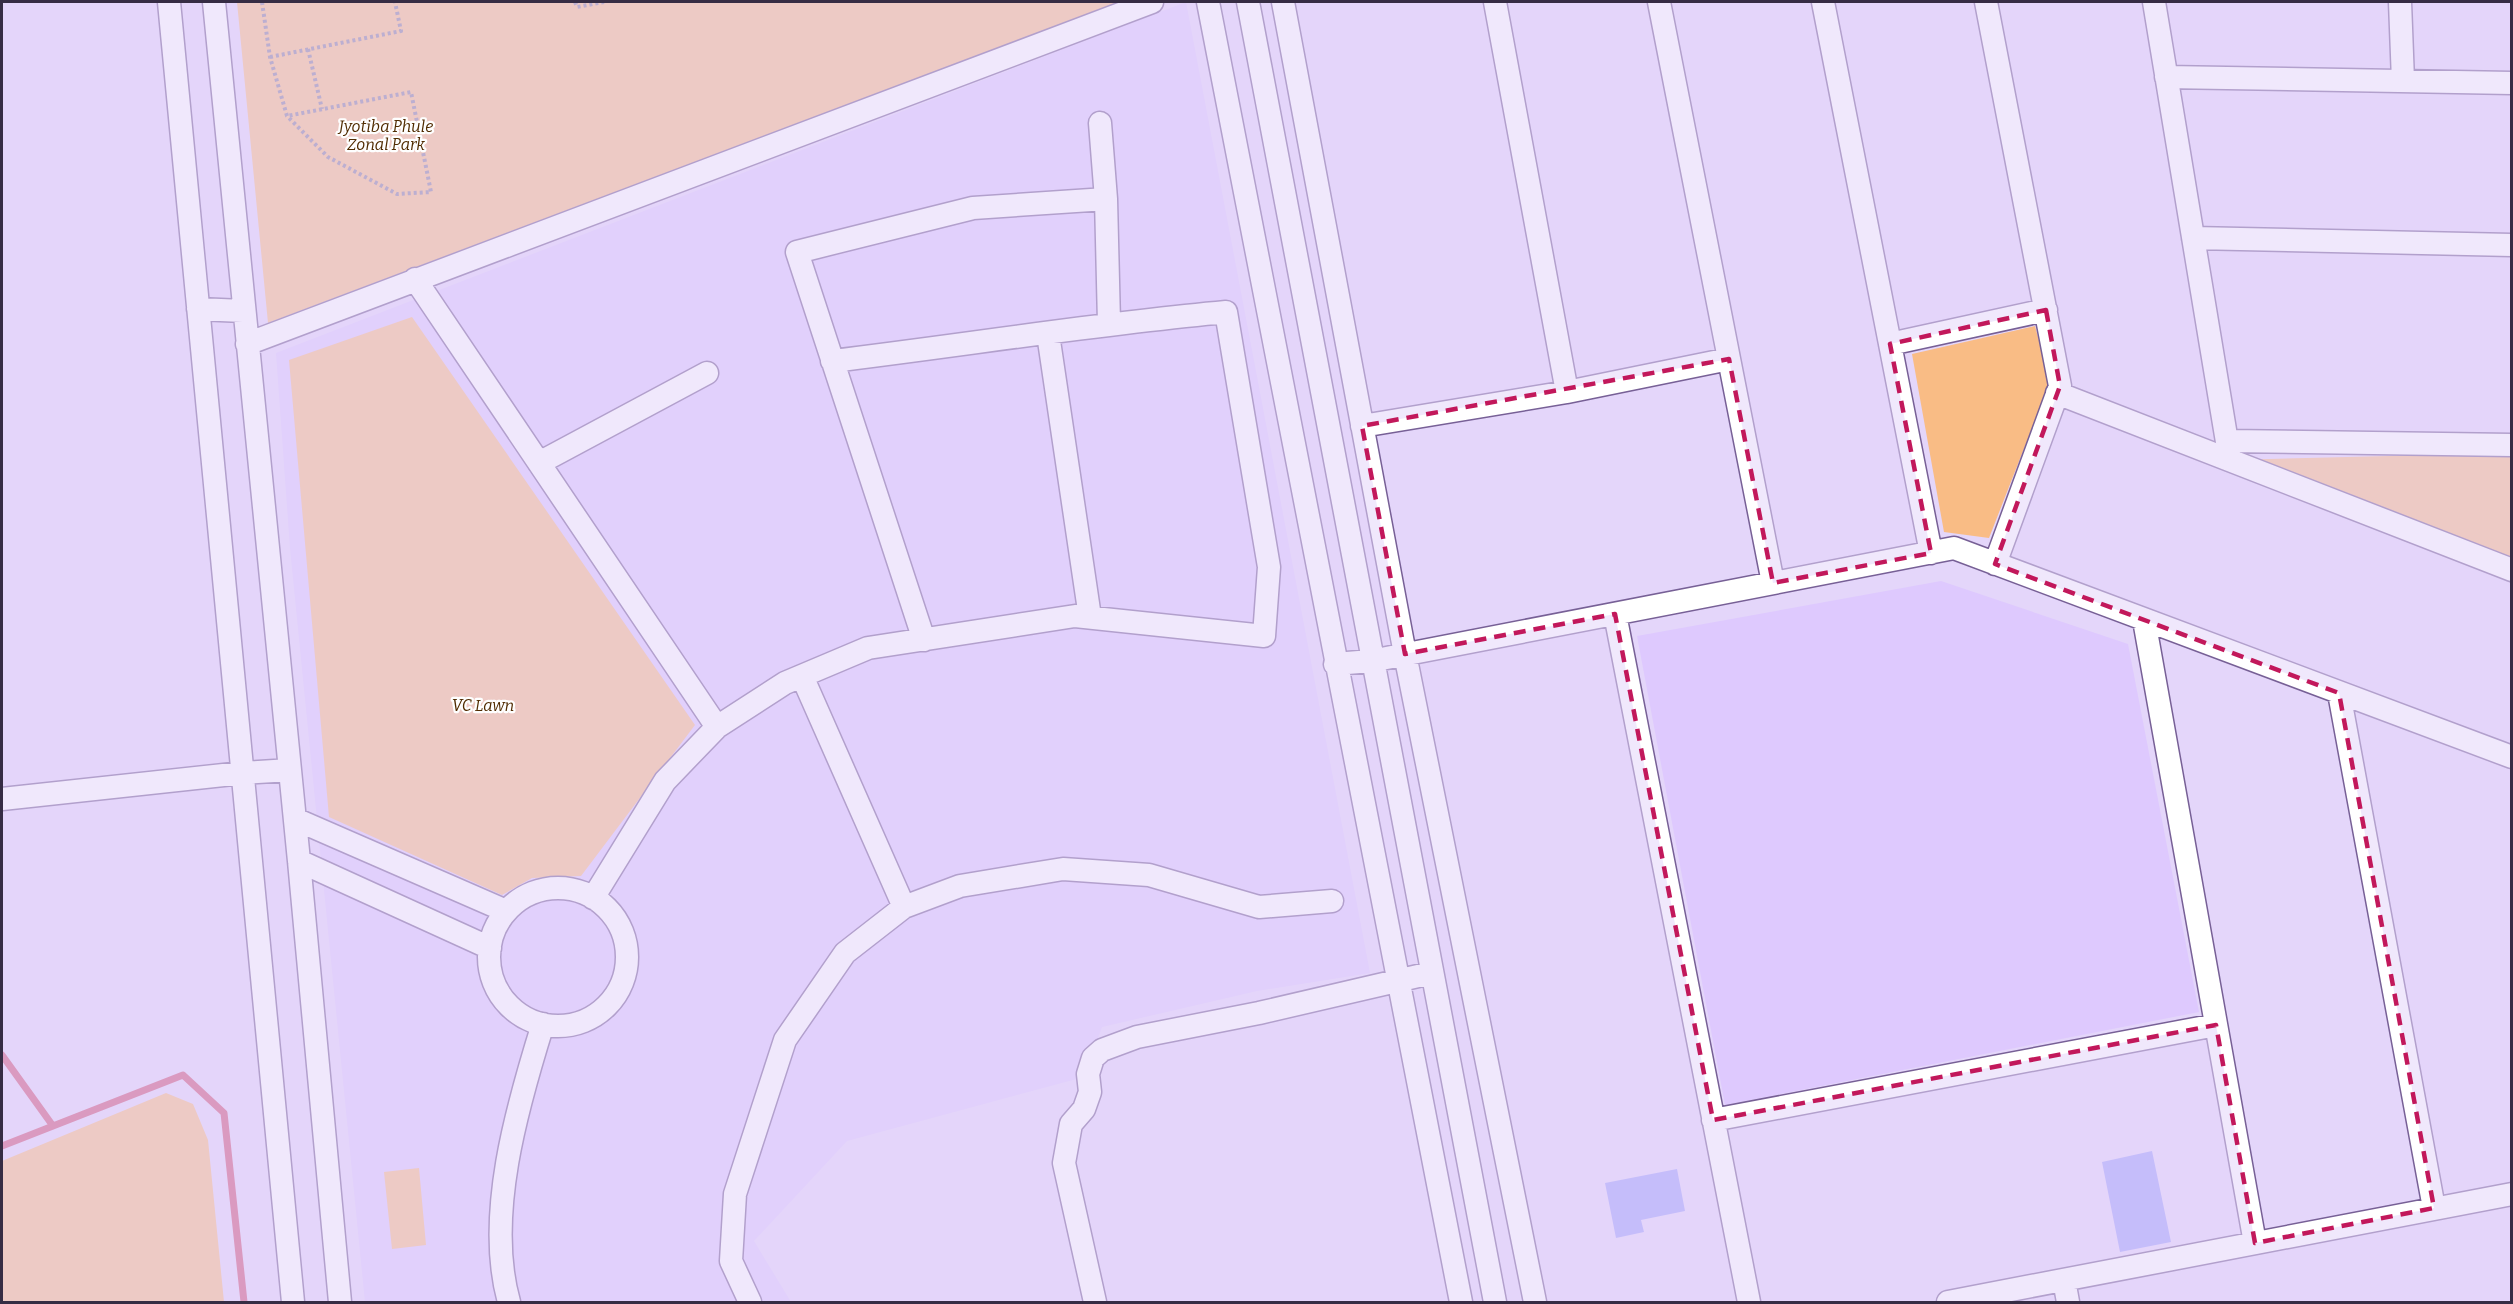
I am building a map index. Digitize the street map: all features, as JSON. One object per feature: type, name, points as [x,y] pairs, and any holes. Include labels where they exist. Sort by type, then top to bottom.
[{"type":"street","points":[[169,2],[293,1302]]},
{"type":"street","points":[[214,2],[295,819],[340,1302]]},
{"type":"street","points":[[247,344],[1152,2]]},
{"type":"street","points":[[1208,2],[1397,983],[1461,1302]]},
{"type":"street","points":[[1248,2],[1371,661],[1495,1302]]},
{"type":"street","points":[[1283,2],[1405,654],[1535,1302]]},
{"type":"street","points":[[1495,2],[1568,392]]},
{"type":"street","points":[[1659,2],[1773,583]]},
{"type":"street","points":[[1823,2],[1931,553]]},
{"type":"street","points":[[1986,2],[2060,386],[1995,564]]},
{"type":"street","points":[[2154,2],[2228,451]]},
{"type":"street","points":[[2400,2],[2403,81]]},
{"type":"street","points":[[2166,77],[2511,83]]},
{"type":"street","points":[[1100,123],[1106,200],[1109,323]]},
{"type":"street","points":[[924,640],[797,252],[973,208],[1106,200]]},
{"type":"street","points":[[2193,238],[2511,245]]},
{"type":"street","points":[[415,279],[717,727]]},
{"type":"street","points":[[198,309],[243,310]]},
{"type":"street","points":[[1890,344],[2046,310]]},
{"type":"street","points":[[594,898],[665,781],[717,727],[785,683],[868,648],[1075,616],[1263,636],[1269,567],[1226,312],[1109,323],[1048,334],[832,361]]},
{"type":"street","points":[[1048,334],[1090,618]]},
{"type":"street","points":[[1362,426],[1568,392],[1729,359]]},
{"type":"street","points":[[539,463],[707,373]]},
{"type":"street","points":[[2058,393],[2228,451],[2511,570]]},
{"type":"street","points":[[2228,451],[2511,445]]},
{"type":"street","points":[[1335,664],[1371,661],[1954,548],[2511,757]]},
{"type":"street","points":[[1615,614],[1749,1302]]},
{"type":"street","points":[[2144,620],[2254,1243]]},
{"type":"street","points":[[802,676],[904,907]]},
{"type":"street","points":[[2339,693],[2434,1208]]},
{"type":"street","points":[[2,799],[242,773],[290,770]]},
{"type":"street","points":[[295,819],[506,911]]},
{"type":"street","points":[[299,861],[490,948]]},
{"type":"street","points":[[750,1302],[731,1261],[735,1194],[784,1040],[845,952],[904,907],[960,886],[1063,869],[1149,874],[1258,907],[1332,901]]},
{"type":"street","points":[[554,887],[584,892],[604,904],[620,924],[628,952],[623,984],[610,1003],[588,1020],[563,1027],[534,1023],[512,1010],[495,988],[488,962],[492,934],[506,911],[531,893],[554,887]]},
{"type":"street","points":[[1095,1302],[1064,1163],[1071,1124],[1084,1109],[1090,1092],[1088,1074],[1093,1058],[1102,1050],[1137,1037],[1397,983],[1431,973]]},
{"type":"street","points":[[509,1302],[499,1214],[524,1086],[543,1024]]},
{"type":"street","points":[[1713,1120],[2216,1025]]},
{"type":"street","points":[[1948,1302],[2511,1194]]},
{"type":"street","points":[[2064,1280],[2068,1302]]},
{"type":"path","points":[[262,2],[270,57],[286,116],[328,158],[397,194],[431,192],[411,92],[286,116]]},
{"type":"path","points":[[270,57],[401,31],[395,2]]},
{"type":"path","points":[[575,2],[577,7],[604,2]]},
{"type":"path","points":[[308,49],[322,109]]},
{"type":"highlighted area","points":[[2046,310],[2060,386],[1995,564],[2339,693],[2434,1208],[2255,1243],[2216,1025],[1713,1120],[1615,614],[1405,654],[1362,426],[1729,359],[1773,583],[1931,553],[1890,344]]},
{"type":"shaded area","points":[[1186,2],[1370,973],[1257,991],[1102,1027],[1084,1077],[847,1141],[754,1241],[791,1302],[365,1302],[290,548],[276,353]]},
{"type":"shaded area","points":[[1941,581],[2128,644],[2199,1012],[1725,1105],[1637,636]]},
{"type":"green space","name":"Jyotiba Phule Zonal Park","points":[[237,2],[1120,2],[268,323]]},
{"type":"green space","name":"VC Lawn","points":[[412,317],[695,725],[581,876],[532,878],[502,895],[329,817],[289,360]]},
{"type":"green space","points":[[2035,326],[2050,382],[1989,538],[1944,532],[1912,354]]},
{"type":"green space","points":[[2511,453],[2511,570],[2230,460]]},
{"type":"green space","points":[[166,1093],[193,1104],[208,1140],[224,1302],[2,1302],[2,1161]]},
{"type":"green space","points":[[419,1168],[426,1245],[392,1249],[384,1172]]},
{"type":"building","points":[[2152,1151],[2171,1242],[2120,1252],[2102,1162]]},
{"type":"building","points":[[1677,1169],[1685,1211],[1641,1220],[1644,1232],[1616,1238],[1605,1183]]},
{"type":"waterway","points":[[2,1055],[53,1126]]},
{"type":"waterway","points":[[2,1146],[183,1075],[224,1113],[244,1302]]}]
